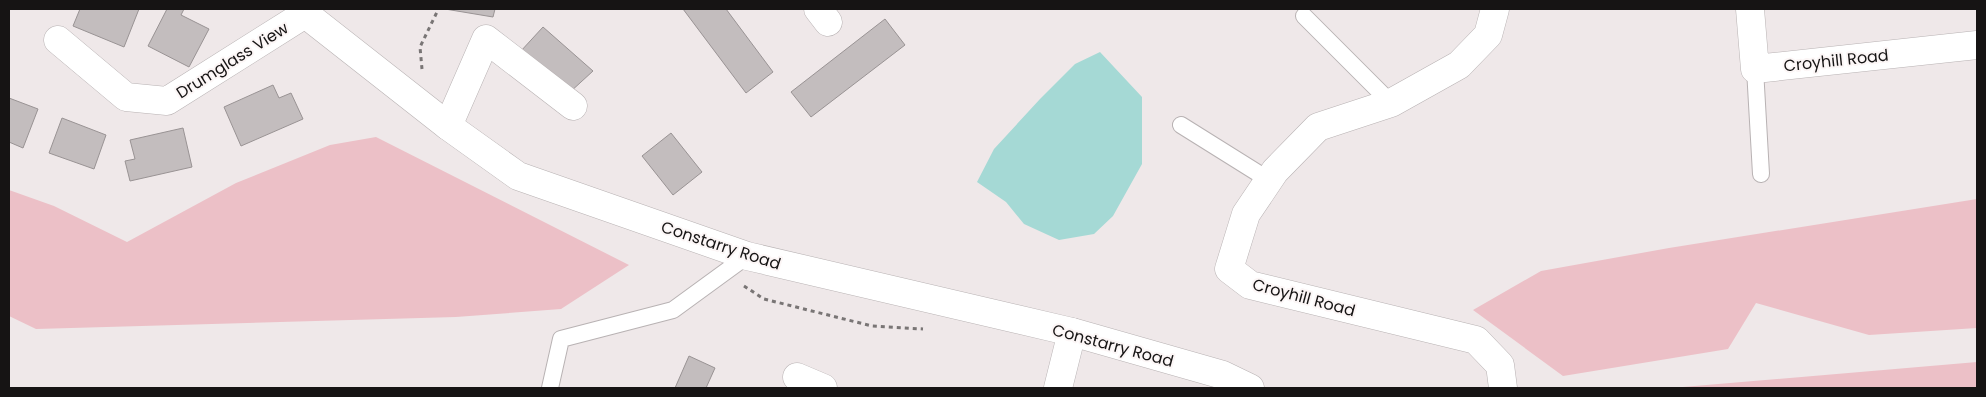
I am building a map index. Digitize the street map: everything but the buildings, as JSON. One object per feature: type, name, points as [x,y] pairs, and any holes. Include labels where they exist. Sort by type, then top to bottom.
[{"type":"street","name":"Croyhill Road","points":[[1495,9],[1488,35],[1459,65],[1391,103],[1318,127],[1275,171],[1246,214],[1229,269],[1250,285],[1476,340],[1500,365],[1504,388]]},
{"type":"street","points":[[1750,9],[1755,69]]},
{"type":"street","name":"Constarry Road","points":[[302,11],[448,126],[518,176],[747,256],[1072,332],[1223,376],[1250,388]]},
{"type":"street","name":"Drumglass View","points":[[58,40],[126,98],[168,101],[302,11]]},
{"type":"street","points":[[448,126],[486,40],[574,106]]},
{"type":"street","name":"Croyhill Road","points":[[1755,69],[1977,45]]},
{"type":"street","points":[[1058,388],[1072,332]]},
{"type":"street","points":[[797,377],[823,388]]},
{"type":"lane","points":[[1304,16],[1391,103]]},
{"type":"lane","points":[[1755,69],[1761,174]]},
{"type":"lane","points":[[1181,125],[1269,180]]},
{"type":"lane","points":[[550,388],[561,339],[673,310],[747,256]]},
{"type":"path","points":[[426,107],[420,47],[437,12],[436,9]]},
{"type":"shaded area","points":[[376,137],[629,265],[561,309],[456,317],[36,329],[9,316],[9,190],[54,206],[127,242],[236,183],[330,145]]},
{"type":"shaded area","points":[[1977,199],[1977,328],[1869,335],[1756,303],[1728,349],[1563,376],[1473,310],[1541,271],[1669,248]]},
{"type":"shaded area","points":[[1977,362],[1977,388],[1671,388]]},
{"type":"water","points":[[1100,52],[1142,97],[1142,164],[1113,216],[1094,234],[1059,240],[1024,224],[1006,202],[977,182],[994,149],[1040,99],[1075,64]]}]
